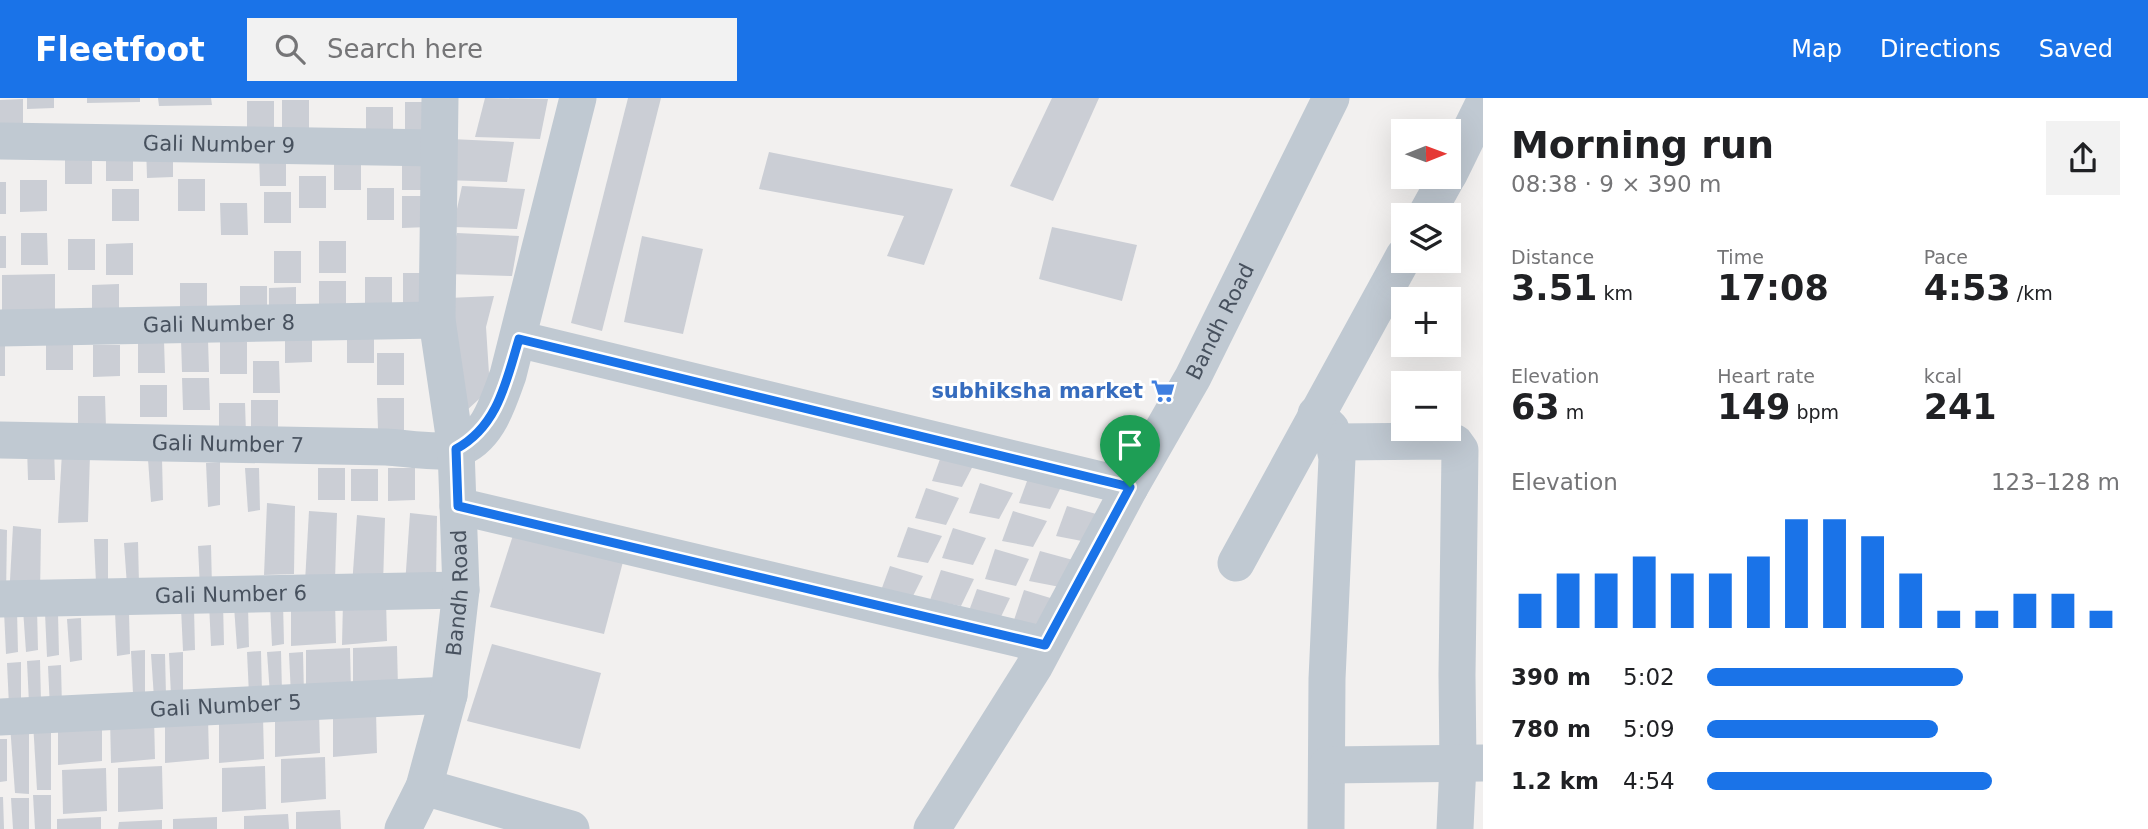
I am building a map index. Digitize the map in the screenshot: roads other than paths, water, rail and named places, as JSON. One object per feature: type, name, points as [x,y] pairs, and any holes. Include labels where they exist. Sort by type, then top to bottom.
[{"type":"street","name":"Bandh Road","points":[[403,829],[424,787],[449,695],[461,590],[456,449],[437,320],[440,98]]},
{"type":"street","points":[[456,449],[470,442],[486,426],[504,386],[519,339],[578,98]]},
{"type":"street","name":"Bandh Road","points":[[932,829],[1000,724],[1193,377],[1331,98]]},
{"type":"street","points":[[1461,149],[1483,105]]},
{"type":"street","name":"Gali Number 9","points":[[0,141],[438,148]]},
{"type":"street","points":[[1236,563],[1326,428],[1396,273]]},
{"type":"street","name":"Gali Number 8","points":[[0,328],[437,320]]},
{"type":"street","points":[[519,339],[1130,487]]},
{"type":"street","points":[[1326,428],[1447,441],[1455,443],[1460,450],[1470,763],[1455,829]]},
{"type":"street","points":[[1326,428],[1337,458],[1327,679],[1326,829]]},
{"type":"street","name":"Gali Number 7","points":[[0,440],[456,449]]},
{"type":"street","points":[[458,506],[1045,645]]},
{"type":"street","name":"Gali Number 6","points":[[0,598],[461,590]]},
{"type":"street","name":"Gali Number 5","points":[[0,717],[449,695]]},
{"type":"street","points":[[1328,765],[1470,763]]},
{"type":"street","points":[[424,787],[571,829]]},
{"type":"place","name":"subhiksha market","points":[[1163,391]]}]
